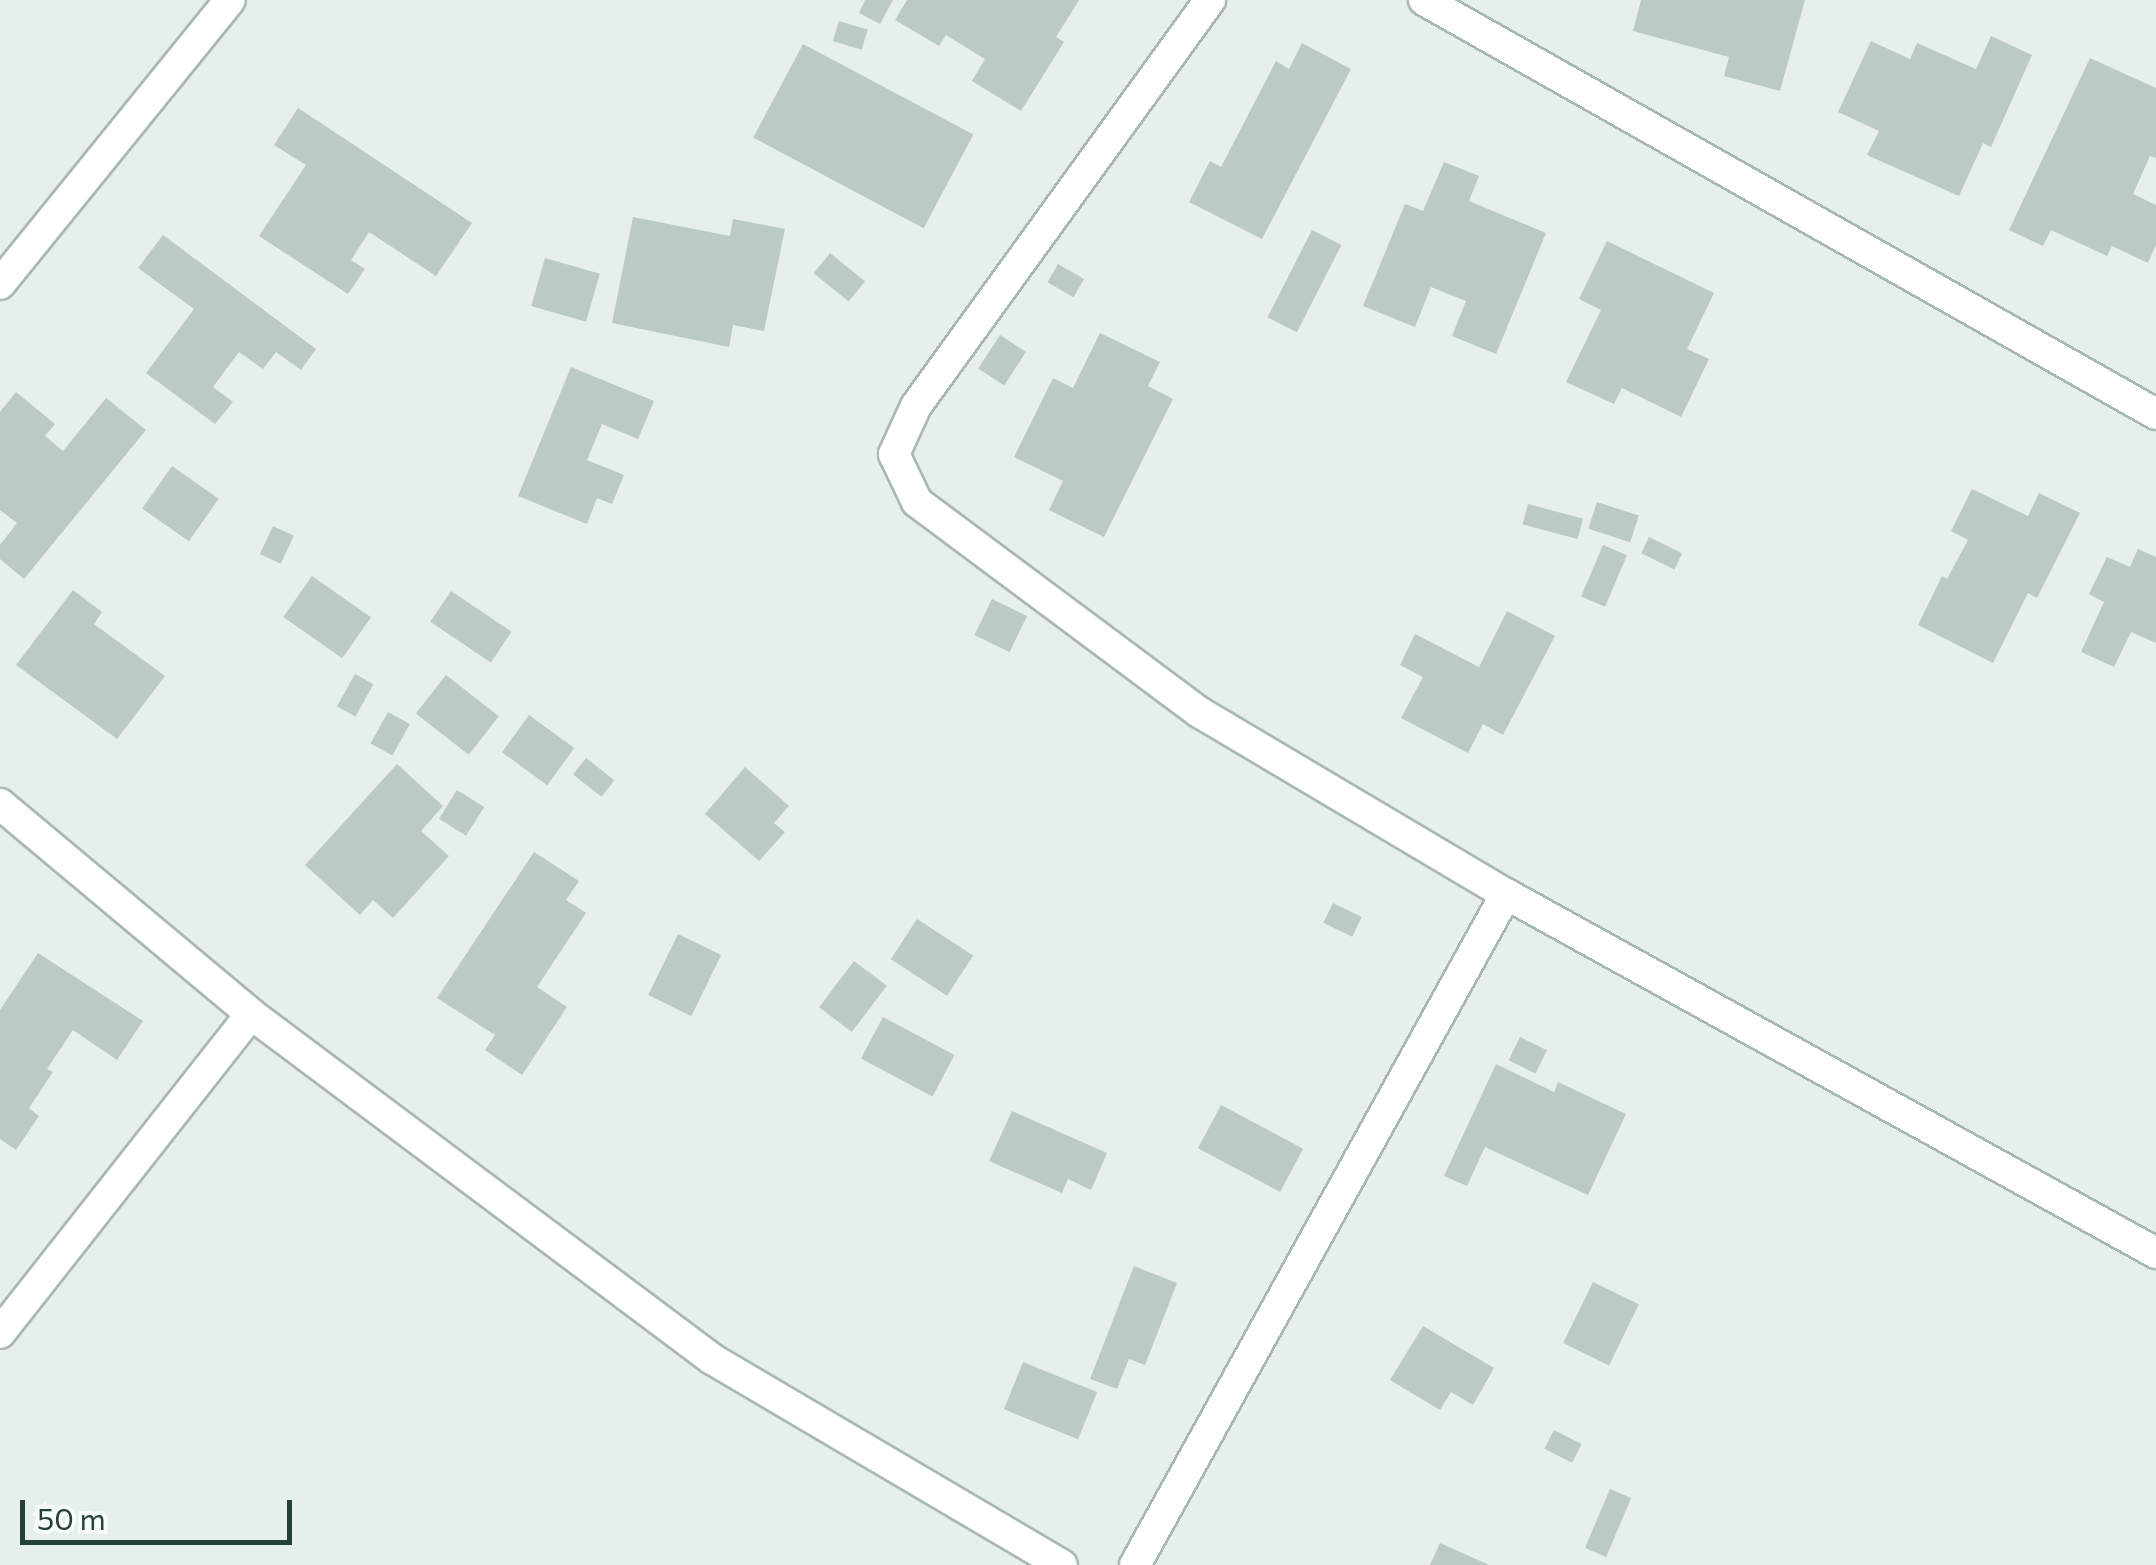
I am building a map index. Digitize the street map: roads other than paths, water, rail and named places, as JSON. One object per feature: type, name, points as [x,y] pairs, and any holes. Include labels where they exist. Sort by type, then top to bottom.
[{"type":"street","points":[[0,284],[230,0]]},
{"type":"street","points":[[1210,0],[916,406],[894,454],[917,502],[1200,712],[1506,894],[2156,1253]]},
{"type":"street","points":[[1424,0],[2156,414]]},
{"type":"street","points":[[0,804],[250,1014],[712,1359],[1062,1565]]},
{"type":"street","points":[[1136,1565],[1506,894]]},
{"type":"street","points":[[0,1333],[250,1014]]}]
